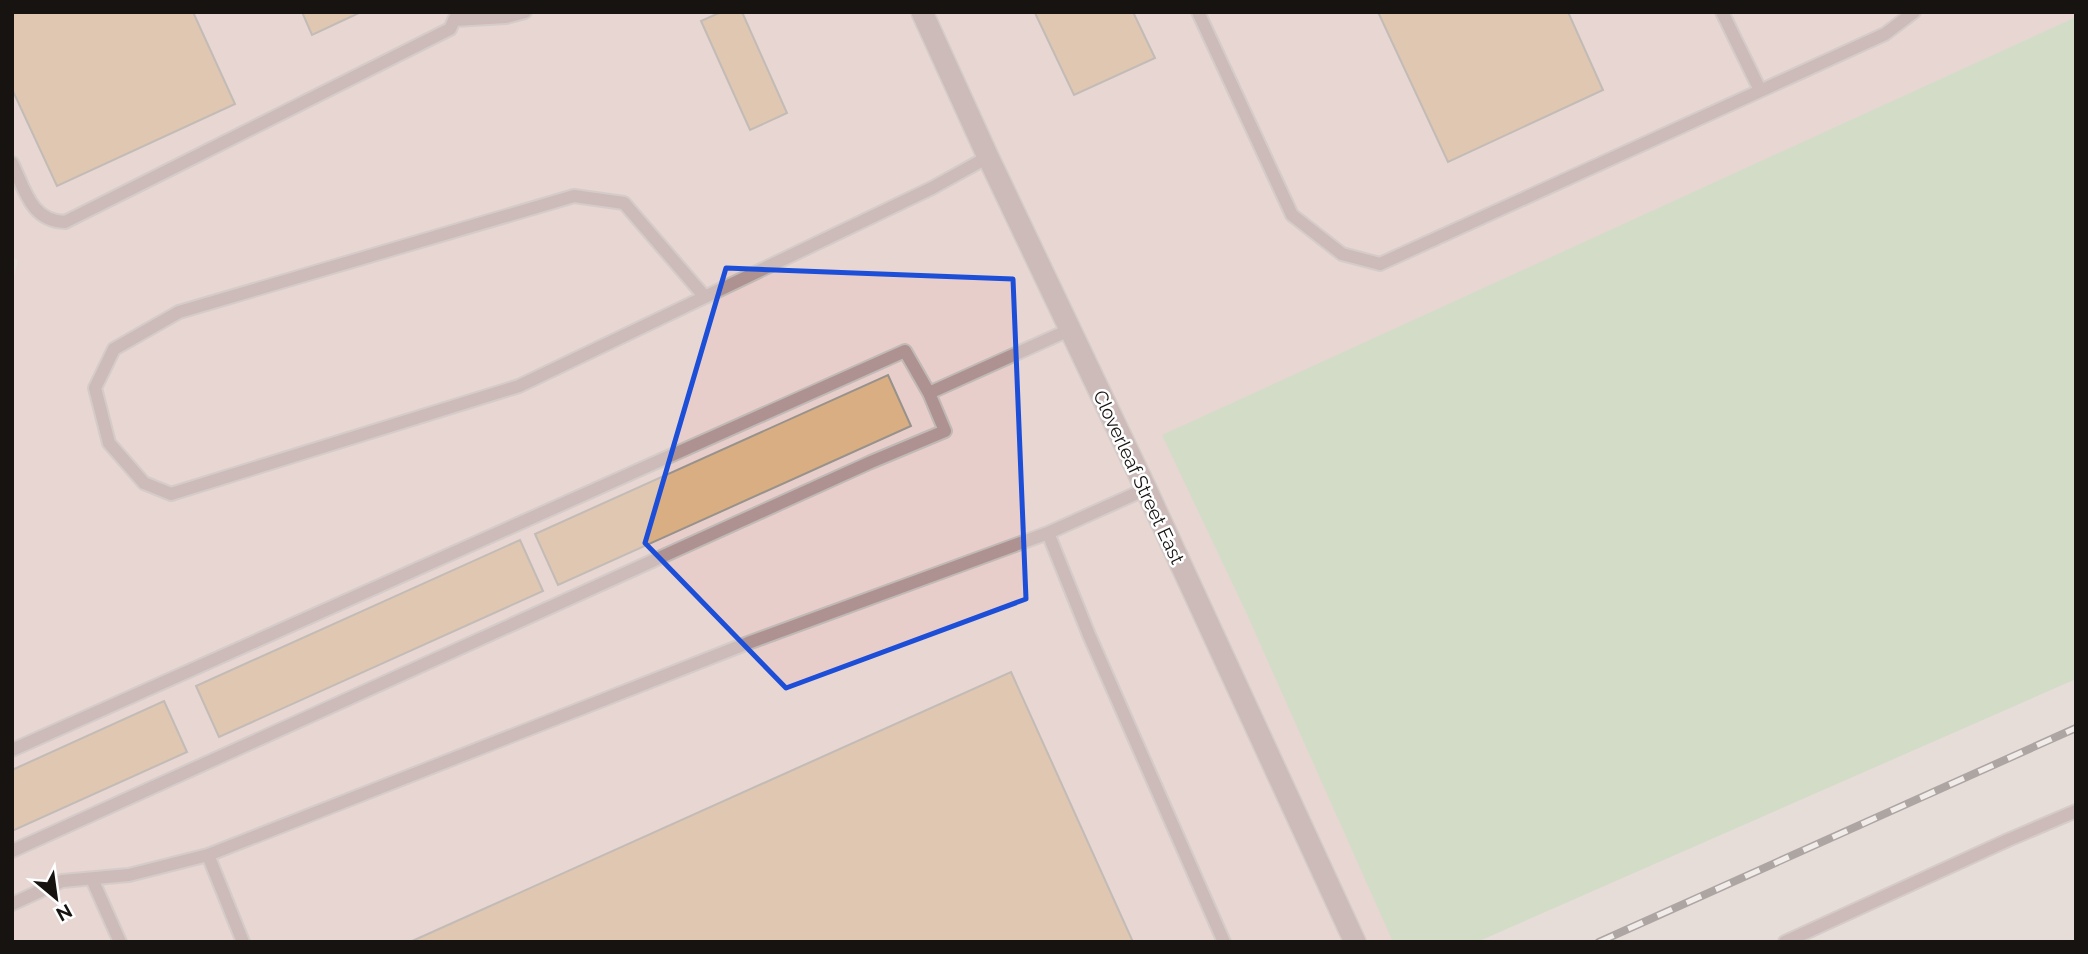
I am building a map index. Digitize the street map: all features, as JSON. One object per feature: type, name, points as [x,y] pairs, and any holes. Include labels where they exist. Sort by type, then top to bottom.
[{"type":"street","name":"Cloverleaf Street East","points":[[922,12],[1355,942]]},
{"type":"lane","points":[[12,163],[33,208],[51,222],[65,222],[450,29],[456,16],[506,17],[524,12]]},
{"type":"lane","points":[[1198,12],[1292,215],[1342,254],[1380,264],[1885,34],[1914,12]]},
{"type":"lane","points":[[1722,12],[1760,90]]},
{"type":"lane","points":[[705,297],[624,202],[574,196],[179,312],[114,349],[95,388],[109,443],[144,483],[171,494],[519,386],[705,297],[932,188],[988,157]]},
{"type":"lane","points":[[929,393],[1069,330]]},
{"type":"lane","points":[[12,750],[905,351],[929,393],[945,431],[870,462],[12,851]]},
{"type":"lane","points":[[12,904],[62,881],[129,875],[208,855],[748,643],[1048,533],[1146,489]]},
{"type":"lane","points":[[1048,533],[1089,635],[1224,942]]},
{"type":"lane","points":[[1785,942],[2076,811]]},
{"type":"lane","points":[[208,855],[243,942]]},
{"type":"lane","points":[[92,879],[120,942]]},
{"type":"highlighted area","points":[[726,268],[1013,279],[1026,599],[786,688],[645,543]]},
{"type":"shaded area","points":[[12,12],[2076,12],[2076,17],[1163,435],[1397,942],[12,942],[12,286],[18,260],[12,257]]},
{"type":"green space","points":[[2076,17],[2076,679],[1477,942],[1393,942],[1245,610],[1162,435]]},
{"type":"building","points":[[12,12],[193,12],[235,104],[57,186],[12,89]]},
{"type":"building","points":[[302,12],[361,12],[312,35]]},
{"type":"building","points":[[721,12],[742,12],[787,113],[750,130],[701,21]]},
{"type":"building","points":[[1133,12],[1155,58],[1074,95],[1035,13]]},
{"type":"building","points":[[1378,12],[1568,12],[1603,90],[1448,162]]},
{"type":"building","points":[[888,375],[911,426],[558,585],[535,534]]},
{"type":"building","points":[[520,540],[543,591],[219,737],[196,686]]},
{"type":"building","points":[[1011,672],[1133,942],[410,942]]},
{"type":"building","points":[[164,701],[187,752],[12,831],[12,770]]},
{"type":"railway","points":[[1599,942],[2076,728]]}]
